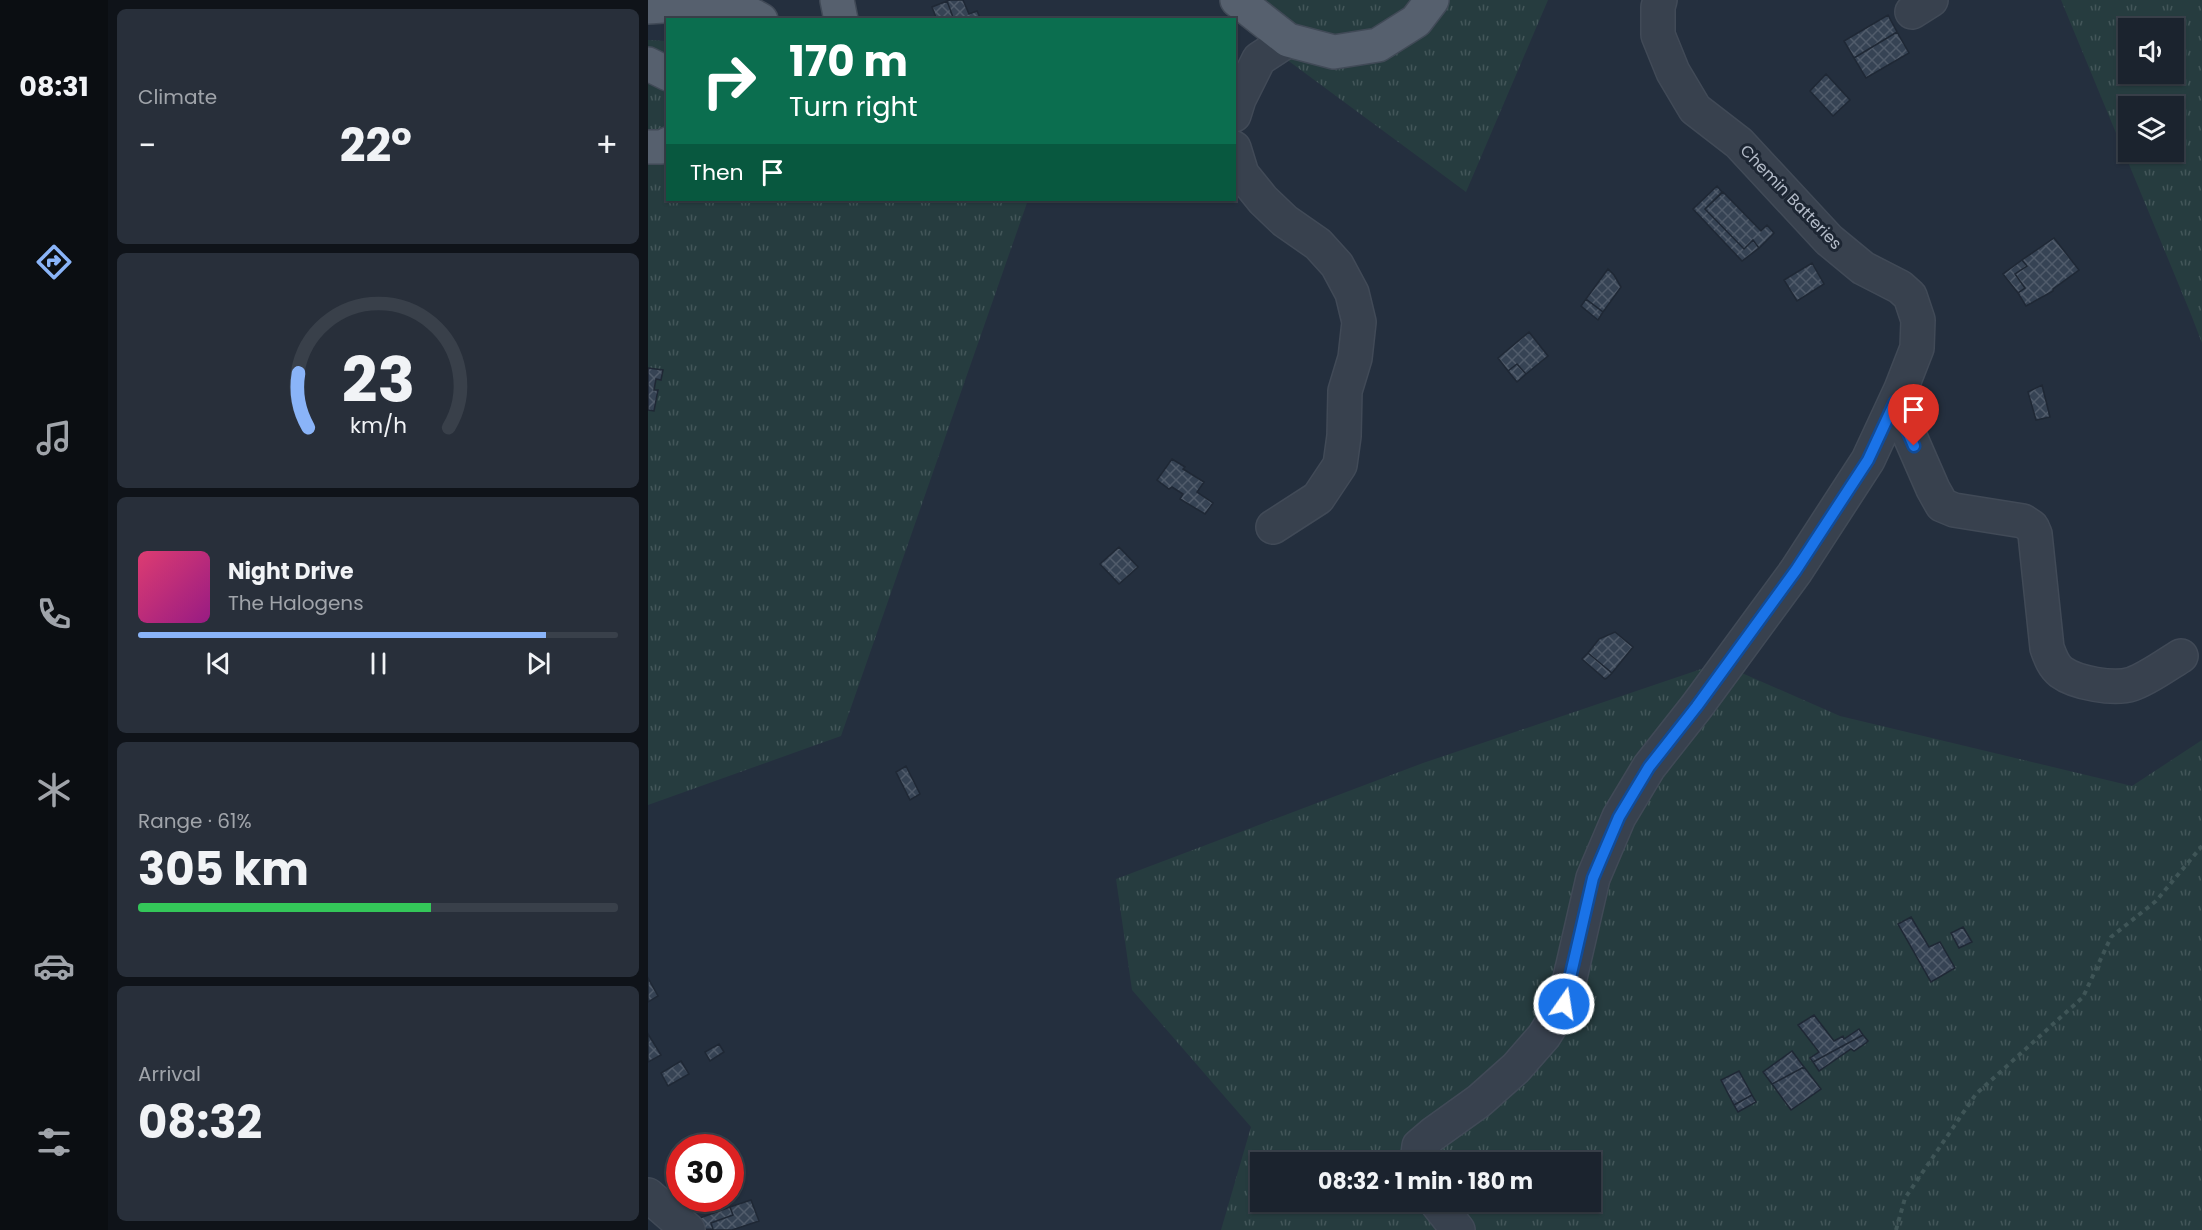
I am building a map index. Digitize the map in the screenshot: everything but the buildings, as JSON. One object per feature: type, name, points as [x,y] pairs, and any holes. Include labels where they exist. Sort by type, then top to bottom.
[{"type":"main road","points":[[837,0],[841,18]]},
{"type":"main road","points":[[1237,0],[1288,40],[1334,52],[1378,45],[1416,21],[1432,0]]},
{"type":"main road","points":[[648,7],[724,4],[750,11],[759,18]]},
{"type":"main road","points":[[648,64],[666,73]]},
{"type":"main road","points":[[648,147],[666,145]]},
{"type":"street","name":"Chemin Batteries","points":[[1418,1152],[1419,1146],[1479,1101],[1516,1068],[1545,1036],[1564,1004],[1593,878],[1619,817],[1649,767],[1697,706],[1796,570],[1868,460],[1917,348],[1918,320],[1910,296],[1900,286],[1863,268],[1829,240],[1739,143],[1695,109],[1673,72],[1658,35],[1660,0]]},
{"type":"street","points":[[1236,109],[1259,59],[1288,40]]},
{"type":"street","points":[[1236,154],[1242,174],[1263,200],[1285,221],[1318,244],[1337,265],[1352,293],[1359,322],[1354,357],[1345,391],[1344,436],[1340,465],[1318,498],[1273,527]]},
{"type":"street","points":[[1895,402],[1942,505],[1954,510],[2023,521],[2032,527],[2035,534],[2047,648],[2053,662],[2061,672],[2097,686],[2114,687],[2133,684],[2181,656]]},
{"type":"street","points":[[648,1195],[688,1230]]},
{"type":"street","points":[[1444,1212],[1458,1230]]},
{"type":"path","points":[[1896,1230],[1905,1198],[1976,1094],[2083,998],[2112,937],[2156,901],[2202,846]]},
{"type":"green space","points":[[1245,0],[1548,0],[1466,192],[1244,28]]},
{"type":"green space","points":[[2061,0],[2202,0],[2202,343],[2128,162],[2184,162],[2184,96],[2118,96],[2118,138]]},
{"type":"green space","points":[[648,40],[666,41],[666,201],[1028,201],[841,736],[648,805]]},
{"type":"green space","points":[[1719,663],[1840,716],[2132,786],[2202,740],[2202,1230],[1221,1230],[1251,1127],[1132,990],[1116,879],[1423,763]]},
{"type":"route","points":[[1564,1004],[1593,878],[1619,817],[1649,767],[1697,706],[1796,570],[1868,460],[1895,402],[1914,446]]}]
